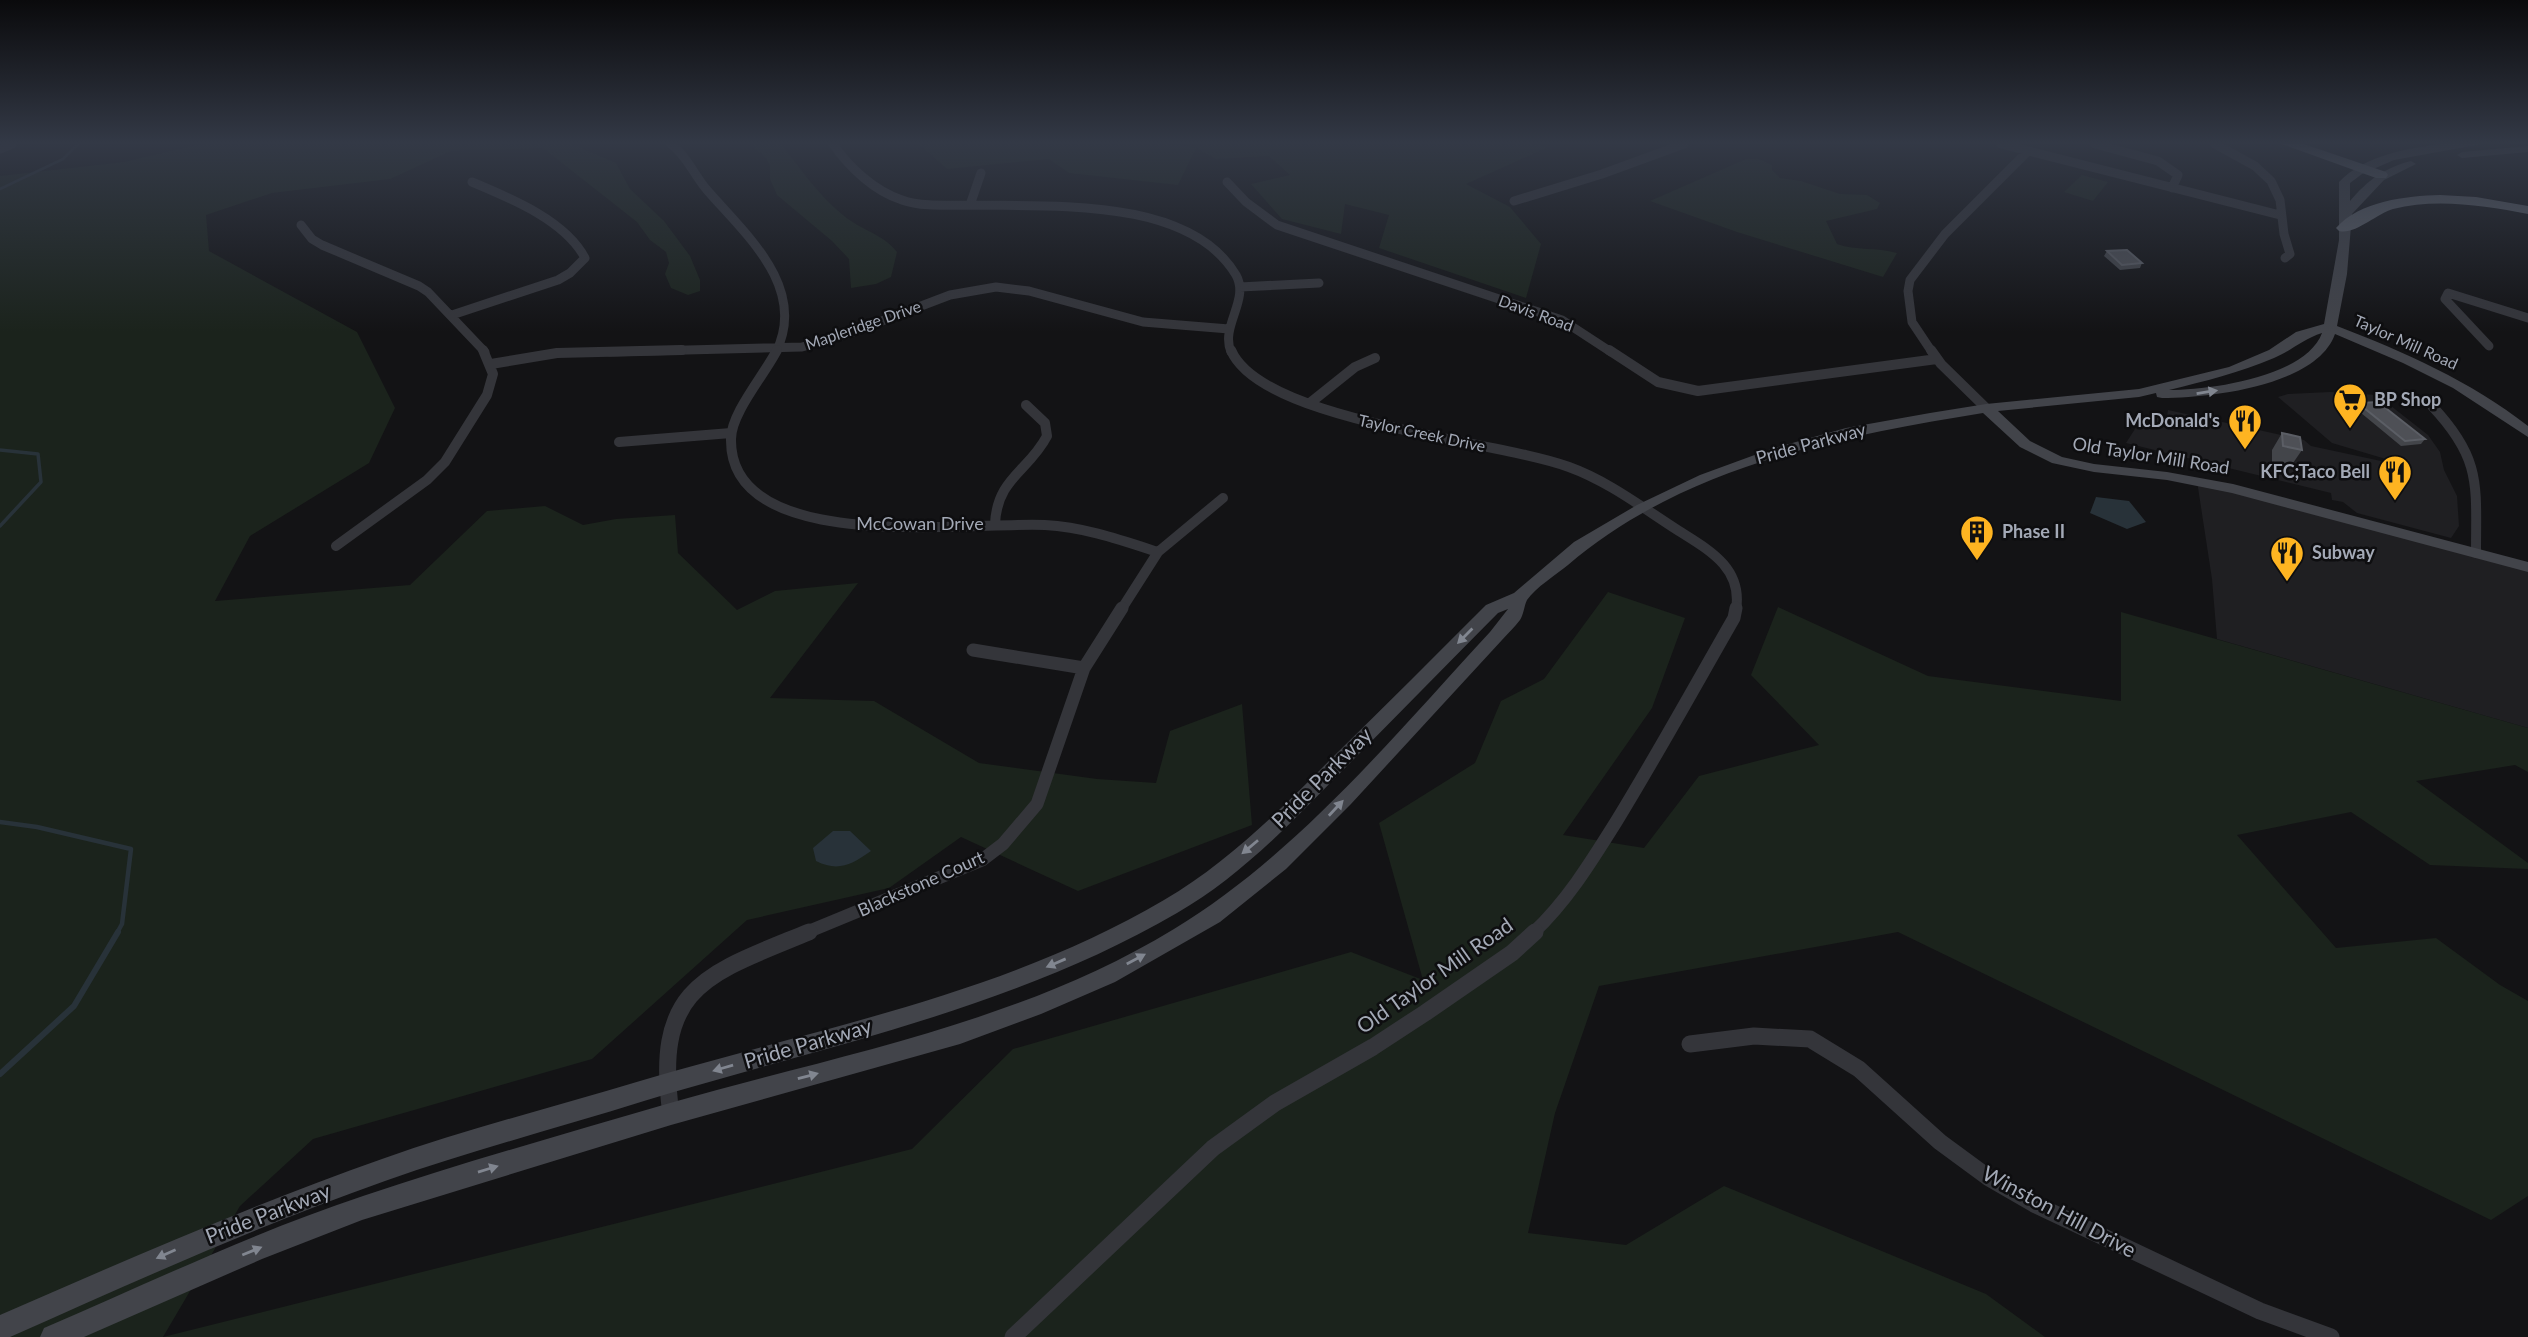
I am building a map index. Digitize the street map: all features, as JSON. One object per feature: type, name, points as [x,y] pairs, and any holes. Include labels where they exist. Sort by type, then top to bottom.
[{"type":"highway","points":[[2345,220],[2389,206]]},
{"type":"highway","points":[[2505,206],[2528,210]]},
{"type":"main road","name":"Taylor Mill Road","points":[[2343,206],[2345,220],[2342,272],[2329,327],[2446,376],[2486,401],[2528,433]]},
{"type":"main road","points":[[2345,220],[2353,206]]},
{"type":"main road","name":"Pride Parkway","points":[[0,1328],[187,1245],[386,1169],[666,1084],[952,1003],[1013,982],[1069,958],[1172,906],[1219,873],[1279,823],[1492,609],[1520,597],[1580,547],[1642,508],[1705,478],[1800,445],[1884,424],[1986,408],[2139,393],[2192,395],[2257,381],[2279,373],[2312,354],[2325,344],[2329,327],[2301,335],[2274,353],[2234,370],[2139,393]]},
{"type":"main road","name":"Old Taylor Mill Road","points":[[1986,408],[2025,444],[2067,463],[2197,481],[2528,567]]},
{"type":"main road","name":"Pride Parkway","points":[[53,1337],[257,1248],[362,1208],[671,1114],[1004,1020],[1093,982],[1197,925],[1242,894],[1302,843],[1513,617],[1520,597]]},
{"type":"street","points":[[452,315],[558,279],[570,273],[585,258],[579,247],[525,206]]},
{"type":"street","points":[[619,442],[731,433],[783,335],[785,316],[779,284],[772,267],[762,251],[721,206]]},
{"type":"street","points":[[1089,206],[1158,221],[1197,237],[1213,248],[1237,277],[1240,287],[1241,297],[1229,329]]},
{"type":"street","name":"Davis Road","points":[[1252,206],[1277,225],[1562,320],[1581,329],[1653,382],[1680,390],[1698,391],[1937,359]]},
{"type":"street","points":[[1973,206],[1945,234],[1910,279],[1908,291],[1912,322],[1937,359],[1986,408]]},
{"type":"street","points":[[2246,206],[2280,215]]},
{"type":"street","points":[[2279,206],[2290,254],[2286,258]]},
{"type":"street","points":[[302,225],[312,239],[322,245],[419,286],[452,315],[482,348],[493,374],[487,395],[438,471],[336,546]]},
{"type":"street","points":[[1240,287],[1319,283]]},
{"type":"street","name":"Mapleridge Drive","points":[[491,364],[557,353],[802,347],[828,341],[950,295],[996,287],[1029,291],[1119,317],[1229,329]]},
{"type":"street","points":[[2489,346],[2445,299],[2448,293],[2528,318]]},
{"type":"street","name":"Taylor Creek Drive","points":[[1229,329],[1230,351],[1236,363],[1266,386],[1389,428],[1554,461],[1594,477],[1642,508]]},
{"type":"street","points":[[1310,403],[1355,368],[1376,358]]},
{"type":"street","points":[[995,524],[1000,496],[1007,482],[1046,439],[1048,427],[1026,405]]},
{"type":"street","points":[[2432,407],[2463,442],[2475,470],[2476,553]]},
{"type":"street","name":"McCowan Drive","points":[[731,433],[736,464],[748,484],[761,495],[795,513],[863,526],[1046,525],[1107,535],[1157,552]]},
{"type":"street","name":"Blackstone Court","points":[[671,1114],[666,1084],[671,1026],[682,1002],[705,979],[721,968],[982,860],[1003,844],[1037,804],[1084,668],[1157,552],[1223,498]]},
{"type":"street","name":"Old Taylor Mill Road","points":[[1013,1337],[1213,1148],[1275,1103],[1373,1047],[1511,953],[1550,917],[1578,882],[1661,748],[1734,618],[1739,602],[1739,587],[1718,556],[1642,508]]},
{"type":"street","points":[[973,650],[1084,668]]},
{"type":"street","name":"Winston Hill Drive","points":[[1690,1044],[1754,1036],[1810,1040],[1859,1069],[1940,1142],[1989,1178],[2034,1204],[2260,1311],[2330,1337]]},
{"type":"shaded area","points":[[0,206],[232,206],[206,215],[209,251],[357,332],[395,408],[369,463],[250,536],[215,601],[410,585],[487,511],[545,506],[583,525],[616,519],[675,515],[678,553],[737,610],[775,591],[858,583],[770,698],[874,701],[979,763],[1097,779],[1156,783],[1170,731],[1242,704],[1252,825],[1078,891],[961,837],[889,888],[747,920],[592,1059],[313,1139],[240,1206],[163,1337],[0,1337]]},
{"type":"shaded area","points":[[617,206],[648,206],[664,221],[690,256],[700,280],[700,291],[688,295],[671,288],[665,274],[669,263],[666,252],[650,240],[637,222]]},
{"type":"shaded area","points":[[791,206],[833,206],[850,220],[878,236],[897,252],[891,277],[876,284],[851,288],[849,259]]},
{"type":"shaded area","points":[[1271,206],[1345,206],[1341,234],[1282,219]]},
{"type":"shaded area","points":[[1355,206],[1510,207],[1541,244],[1526,298],[1379,248],[1389,215]]},
{"type":"shaded area","points":[[1665,206],[1878,206],[1877,209],[1826,221],[1837,244],[1897,253],[1883,277],[1737,232]]},
{"type":"shaded area","points":[[2330,392],[2377,395],[2428,435],[2440,452],[2444,470],[2457,496],[2459,526],[2451,538],[2357,513],[2343,502],[2332,500],[2331,493],[2126,443],[2142,418],[2154,420],[2159,416],[2167,417],[2168,410],[2304,440],[2311,446],[2395,464],[2396,462],[2332,443],[2278,397]]},
{"type":"shaded area","points":[[2197,481],[2528,567],[2528,728],[2217,639],[2212,579]]},
{"type":"shaded area","points":[[2096,497],[2129,501],[2146,522],[2127,529],[2090,513]]},
{"type":"shaded area","points":[[1608,592],[1685,618],[1652,708],[1563,835],[1644,848],[1699,776],[1819,745],[1751,675],[1778,607],[1928,676],[2121,701],[2121,612],[2528,728],[2528,772],[2515,765],[2416,781],[2528,863],[2528,869],[2430,865],[2351,812],[2237,835],[2336,948],[2436,938],[2500,985],[2528,1001],[2528,1196],[2491,1220],[1898,932],[1599,986],[1555,1113],[1528,1233],[1626,1245],[1724,1186],[1986,1294],[2045,1337],[163,1337],[912,1149],[1013,1049],[1351,952],[1423,980],[1379,823],[1475,763],[1501,701],[1544,679]]},
{"type":"shaded area","points":[[833,831],[850,831],[871,851],[844,865],[831,866],[816,861],[813,848]]},
{"type":"building","points":[[2127,250],[2142,263],[2122,265],[2107,251]]},
{"type":"building","points":[[2378,402],[2425,439],[2405,441],[2358,403]]},
{"type":"building","points":[[2282,433],[2300,437],[2302,450],[2283,446]]},
{"type":"waterway","points":[[0,450],[38,454],[41,482],[0,526]]},
{"type":"waterway","points":[[0,822],[37,827],[131,849],[122,924],[117,933]]},
{"type":"waterway","points":[[0,1074],[74,1006],[118,932]]},
{"type":"place","name":"BP Shop","points":[[2350,430]]},
{"type":"place","name":"McDonald's","points":[[2245,451]]},
{"type":"place","name":"KFC;Taco Bell","points":[[2395,502]]},
{"type":"place","name":"Phase II","points":[[1977,562]]},
{"type":"place","name":"Subway","points":[[2287,583]]}]
